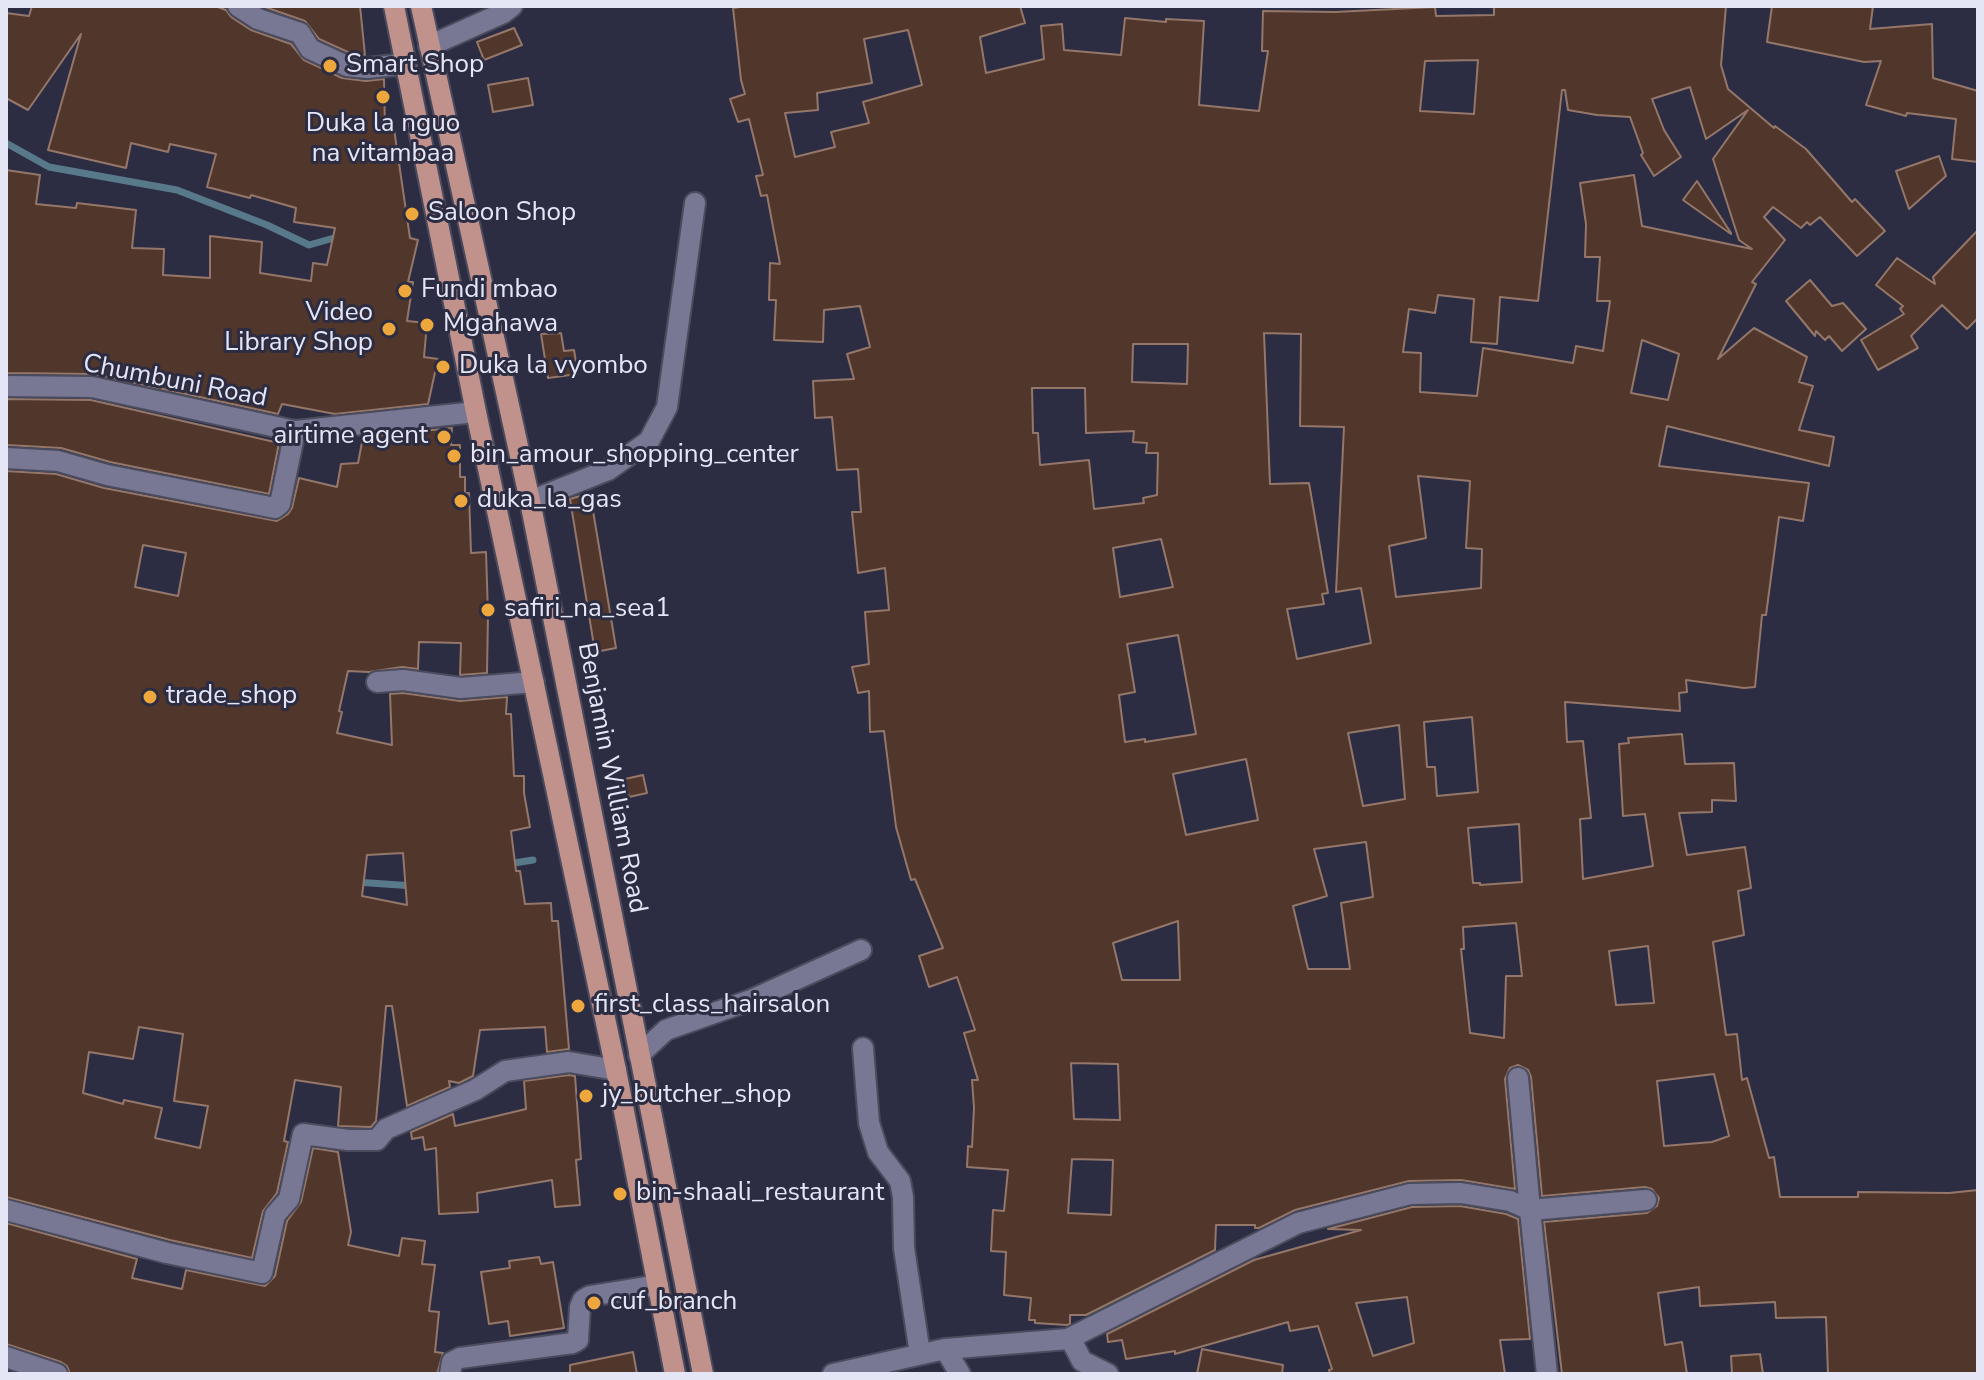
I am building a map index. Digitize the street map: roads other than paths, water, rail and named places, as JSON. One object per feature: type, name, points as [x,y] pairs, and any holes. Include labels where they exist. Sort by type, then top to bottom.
[{"type":"main road","name":"Benjamin William Road","points":[[394,6],[476,412],[616,1070],[675,1374]]},
{"type":"main road","name":"Benjamin William Road","points":[[421,6],[530,501],[703,1374]]},
{"type":"street","points":[[238,6],[258,19],[300,33],[310,49],[347,66],[367,68],[405,64]]},
{"type":"street","points":[[429,46],[512,6]]},
{"type":"street","points":[[530,501],[608,470],[649,441],[667,407],[695,203]]},
{"type":"street","name":"Chumbuni Road","points":[[6,386],[92,387],[295,431],[476,412]]},
{"type":"street","points":[[6,458],[58,461],[107,475],[275,508],[280,504],[295,431]]},
{"type":"street","points":[[377,682],[403,680],[472,688],[534,682]]},
{"type":"street","points":[[639,1055],[666,1030],[751,1000],[861,950]]},
{"type":"street","points":[[863,1048],[869,1123],[878,1152],[900,1181],[903,1197],[904,1248],[920,1354]]},
{"type":"street","points":[[6,1210],[167,1253],[262,1273],[275,1215],[289,1199],[303,1134],[377,1140],[386,1129],[475,1090],[505,1071],[569,1062],[616,1070]]},
{"type":"street","points":[[1518,1078],[1547,1374]]},
{"type":"street","points":[[833,1374],[945,1349],[1070,1338],[1298,1223],[1410,1194],[1461,1193],[1510,1201],[1530,1210],[1646,1200]]},
{"type":"street","points":[[450,1374],[452,1362],[460,1358],[573,1343],[578,1340],[583,1300],[590,1296],[658,1285]]},
{"type":"street","points":[[1070,1338],[1082,1361],[1108,1374]]},
{"type":"street","points":[[945,1349],[960,1374]]},
{"type":"street","points":[[6,1357],[57,1374]]},
{"type":"waterway","points":[[6,143],[49,167],[177,190],[309,245],[341,236]]},
{"type":"waterway","points":[[508,864],[533,860]]},
{"type":"waterway","points":[[355,882],[414,886]]},
{"type":"place","name":"Smart Shop","points":[[330,66]]},
{"type":"place","name":"Duka la nguo na vitambaa","points":[[383,97]]},
{"type":"place","name":"Saloon Shop","points":[[412,214]]},
{"type":"place","name":"Fundi mbao","points":[[405,291]]},
{"type":"place","name":"Mgahawa","points":[[427,325]]},
{"type":"place","name":"Video Library Shop","points":[[389,329]]},
{"type":"place","name":"Duka la vyombo","points":[[443,367]]},
{"type":"place","name":"airtime agent","points":[[444,437]]},
{"type":"place","name":"bin_amour_shopping_center","points":[[454,456]]},
{"type":"place","name":"duka_la_gas","points":[[461,501]]},
{"type":"place","name":"safiri_na_sea1","points":[[488,610]]},
{"type":"place","name":"trade_shop","points":[[150,697]]},
{"type":"place","name":"first_class_hairsalon","points":[[578,1006]]},
{"type":"place","name":"jy_butcher_shop","points":[[586,1096]]},
{"type":"place","name":"bin-shaali_restaurant","points":[[620,1194]]},
{"type":"place","name":"cuf_branch","points":[[594,1303]]}]
